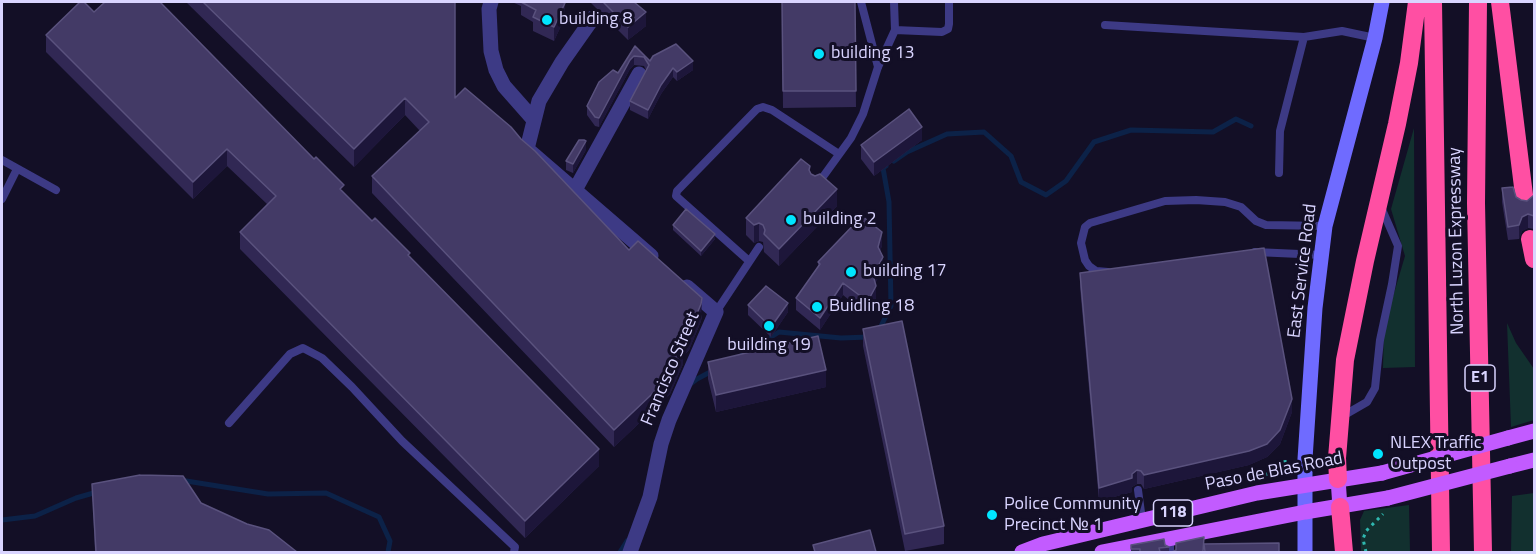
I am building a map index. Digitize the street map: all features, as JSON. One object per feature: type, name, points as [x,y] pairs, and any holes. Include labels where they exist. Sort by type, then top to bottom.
[{"type":"highway","points":[[1338,479],[1345,360],[1409,63],[1417,2]]},
{"type":"highway","name":"North Luzon Expressway","points":[[1433,2],[1441,552]]},
{"type":"highway","name":"North Luzon Expressway","points":[[1478,2],[1476,203],[1483,552]]},
{"type":"highway","points":[[1500,2],[1525,203]]},
{"type":"highway","points":[[1530,239],[1534,259]]},
{"type":"highway","points":[[1340,507],[1344,552]]},
{"type":"main road","name":"East Service Road","points":[[1305,552],[1304,484],[1315,308],[1325,226],[1375,38],[1382,2]]},
{"type":"main road","name":"Paso de Blas Road","points":[[1022,552],[1043,544],[1257,493],[1382,472],[1534,431]]},
{"type":"main road","name":"118","points":[[1102,552],[1170,545],[1305,512],[1340,507],[1387,505],[1534,460]]},
{"type":"main road","points":[[1338,479],[1340,507]]},
{"type":"street","points":[[491,2],[489,9],[491,51],[496,70],[504,86],[534,120]]},
{"type":"street","points":[[592,18],[539,101],[523,146],[661,264]]},
{"type":"street","points":[[574,190],[639,74]]},
{"type":"street","name":"Francisco Street","points":[[630,552],[650,497],[661,444],[669,420],[716,312],[678,279]]},
{"type":"lane","points":[[861,2],[878,67]]},
{"type":"lane","points":[[815,187],[851,138],[863,114],[878,67],[895,30],[894,2]]},
{"type":"lane","points":[[895,30],[942,32],[948,29],[949,2]]},
{"type":"lane","points":[[1105,26],[1304,37],[1342,31],[1375,38]]},
{"type":"lane","points":[[1279,173],[1280,131],[1304,37]]},
{"type":"lane","points":[[749,261],[676,196],[677,191],[757,109],[764,107],[839,154]]},
{"type":"lane","points":[[2,160],[56,190]]},
{"type":"lane","points":[[2,199],[17,169]]},
{"type":"lane","points":[[1121,270],[1096,271],[1089,266],[1085,260],[1081,243],[1085,227],[1090,223],[1165,201],[1225,202],[1241,207],[1256,221],[1266,225],[1325,226]]},
{"type":"lane","points":[[1340,417],[1367,402],[1375,388],[1380,340],[1398,246],[1379,204]]},
{"type":"lane","points":[[716,312],[759,247]]},
{"type":"lane","points":[[1248,253],[1259,251],[1322,255]]},
{"type":"lane","points":[[229,423],[291,354],[303,348],[322,358],[345,380],[402,441],[515,547],[514,552]]},
{"type":"lane","points":[[1138,490],[1142,520]]},
{"type":"path","points":[[1260,479],[1281,462],[1291,461]]},
{"type":"path","points":[[1366,552],[1363,539],[1366,531],[1387,505]]},
{"type":"green space","points":[[1414,128],[1415,367],[1383,368],[1384,327],[1405,256],[1391,209]]},
{"type":"green space","points":[[1507,323],[1516,343],[1534,369],[1534,420],[1511,427]]},
{"type":"green space","points":[[1534,493],[1534,552],[1511,552],[1512,496]]},
{"type":"green space","points":[[1409,505],[1410,552],[1361,552],[1360,520],[1364,511]]},
{"type":"building","points":[[80,2],[84,2],[94,12],[105,2],[160,2],[314,159],[316,157],[344,185],[340,189],[372,221],[375,218],[410,253],[408,255],[599,449],[525,521],[240,232],[276,196],[227,149],[193,182],[46,35]]},
{"type":"building","points":[[203,2],[455,2],[455,98],[465,88],[511,127],[629,250],[638,241],[702,298],[689,333],[679,342],[683,346],[670,377],[614,430],[372,176],[429,122],[405,98],[354,149]]},
{"type":"building","points":[[521,2],[565,3],[554,27],[533,17],[536,10]]},
{"type":"building","points":[[603,2],[634,2],[646,12],[628,27]]},
{"type":"building","name":"building 13","points":[[782,2],[855,2],[856,91],[783,91]]},
{"type":"building","points":[[676,44],[693,61],[677,72],[673,68],[648,110],[630,101],[649,65],[644,57],[634,56],[599,118],[595,117],[587,106],[599,82],[613,70],[618,73],[635,46],[650,61],[653,56]]},
{"type":"building","points":[[909,109],[922,127],[874,162],[861,145]]},
{"type":"building","points":[[579,140],[586,141],[573,164],[566,161]]},
{"type":"building","name":"building 2","points":[[801,159],[810,166],[811,174],[815,176],[820,174],[837,189],[779,249],[764,234],[763,225],[759,223],[754,225],[746,218]]},
{"type":"building","points":[[1513,187],[1516,197],[1521,200],[1527,201],[1534,195],[1534,216],[1528,214],[1522,217],[1519,225],[1508,227],[1502,188]]},
{"type":"building","points":[[686,209],[715,234],[701,251],[673,225]]},
{"type":"building","points":[[862,216],[882,232],[878,247],[883,257],[873,275],[876,286],[869,299],[859,295],[843,283],[820,318],[796,298],[820,264],[818,262]]},
{"type":"building","points":[[1264,248],[1292,399],[1280,430],[1267,444],[1249,451],[1144,475],[1137,470],[1132,474],[1132,478],[1099,488],[1080,273]]},
{"type":"building","points":[[766,286],[788,303],[771,327],[748,305]]},
{"type":"building","points":[[902,321],[944,526],[905,534],[863,329]]},
{"type":"building","points":[[818,336],[826,370],[716,395],[708,362]]},
{"type":"building","points":[[140,475],[183,476],[201,503],[247,524],[269,530],[297,552],[96,552],[92,484]]},
{"type":"building","points":[[870,530],[876,552],[815,552],[813,545]]},
{"type":"building","points":[[1204,537],[1203,552],[1172,552],[1176,550],[1176,543]]},
{"type":"building","points":[[1164,539],[1165,545],[1169,547],[1159,548],[1160,552],[1140,552],[1140,549],[1131,549],[1131,545]]},
{"type":"building","points":[[1279,543],[1279,552],[1205,552],[1204,544]]},
{"type":"waterway","points":[[894,161],[907,152],[947,134],[984,132],[1011,156],[1021,182],[1046,195],[1066,181],[1094,142],[1131,130],[1213,132],[1236,119],[1251,126]]},
{"type":"waterway","points":[[878,332],[891,306],[889,202],[883,168],[886,166]]},
{"type":"waterway","points":[[741,356],[779,332],[841,338],[869,337]]},
{"type":"waterway","points":[[689,385],[714,370]]},
{"type":"waterway","points":[[180,480],[268,494],[326,493],[379,517],[390,541],[388,552]]},
{"type":"waterway","points":[[2,520],[35,516],[76,498],[97,492]]},
{"type":"waterway","points":[[620,552],[627,541]]},
{"type":"place","name":"building 8","points":[[547,20]]},
{"type":"place","name":"building 13","points":[[819,54]]},
{"type":"place","name":"building 2","points":[[791,220]]},
{"type":"place","name":"building 17","points":[[851,272]]},
{"type":"place","name":"Buidling 18","points":[[817,307]]},
{"type":"place","name":"building 19","points":[[769,326]]},
{"type":"place","name":"NLEX Traffic Outpost","points":[[1378,454]]},
{"type":"place","name":"Police Community Precinct № 1","points":[[992,515]]}]
